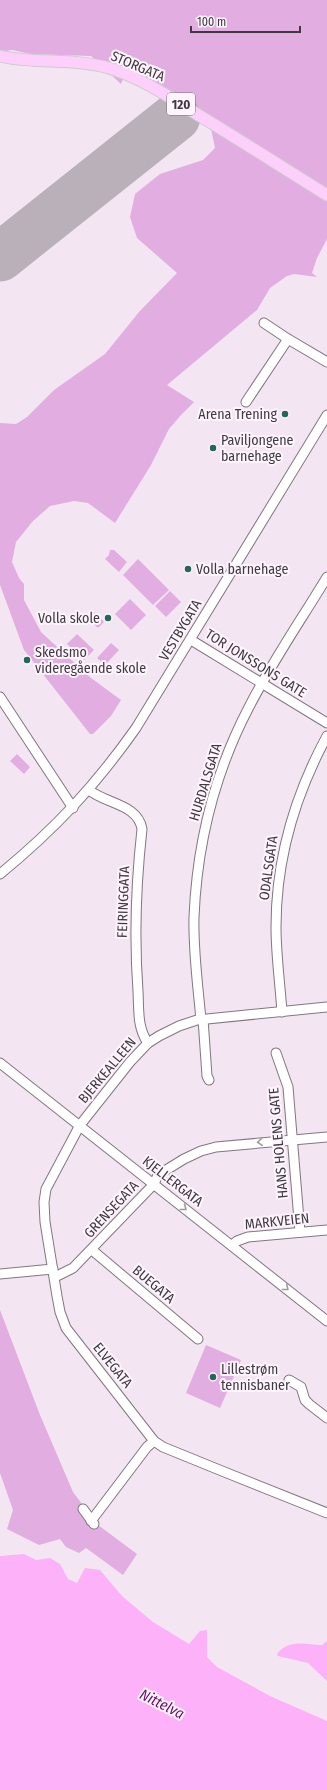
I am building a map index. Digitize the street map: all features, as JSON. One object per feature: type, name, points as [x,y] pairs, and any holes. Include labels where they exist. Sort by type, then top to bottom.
[{"type":"main road","name":"STORGATA","points":[[2,56],[32,61],[87,64],[110,68],[134,78],[176,101],[327,195]]},
{"type":"street","points":[[264,323],[327,362]]},
{"type":"street","points":[[246,402],[288,339]]},
{"type":"street","name":"VESTBYGATA","points":[[0,874],[21,857],[89,790],[136,728],[327,415]]},
{"type":"street","name":"HURDALSGATA","points":[[202,1020],[194,918],[196,888],[203,841],[211,804],[227,756],[241,723],[262,684],[327,577]]},
{"type":"street","name":"TOR JONSSONS GATE","points":[[191,640],[327,723]]},
{"type":"street","points":[[0,697],[72,808]]},
{"type":"street","name":"ODALSGATA","points":[[282,1012],[276,928],[281,863],[286,838],[298,798],[309,771],[327,736]]},
{"type":"street","name":"FEIRINGGATA","points":[[89,790],[100,798],[134,813],[141,822],[142,829],[137,884],[136,972],[140,1024],[142,1035],[148,1044]]},
{"type":"street","name":"BJERKEALLEEN","points":[[80,1125],[130,1062],[148,1044],[172,1029],[188,1022],[202,1020],[327,1008]]},
{"type":"street","points":[[202,1020],[209,1080]]},
{"type":"street","name":"HANS HOLENS GATE","points":[[276,1053],[288,1087],[300,1232]]},
{"type":"street","name":"KJELLERGATA","points":[[0,1063],[327,1321]]},
{"type":"street","name":"ELVEGATA","points":[[80,1125],[46,1189],[44,1202],[45,1222],[60,1312],[66,1328],[154,1441],[163,1447],[327,1513]]},
{"type":"street","name":"GRENSEGATA","points":[[54,1273],[73,1268],[154,1184],[158,1175],[202,1151],[223,1146],[327,1137]]},
{"type":"street","name":"MARKVEIEN","points":[[232,1245],[237,1241],[248,1237],[327,1230]]},
{"type":"street","name":"BUEGATA","points":[[92,1250],[198,1339]]},
{"type":"street","points":[[0,1274],[54,1273]]},
{"type":"street","points":[[289,1380],[301,1387],[305,1400],[327,1418]]},
{"type":"street","points":[[83,1509],[93,1523],[147,1447],[154,1441]]},
{"type":"shaded area","points":[[0,0],[327,0],[327,239],[317,258],[312,273],[317,277],[294,274],[287,276],[270,288],[257,310],[167,385],[194,402],[169,429],[151,465],[115,523],[88,503],[74,501],[50,506],[33,521],[16,542],[12,562],[19,578],[24,584],[24,600],[41,632],[91,678],[121,700],[111,716],[93,734],[90,734],[24,650],[0,585],[0,423],[16,424],[27,417],[54,390],[105,354],[139,312],[177,273],[137,238],[130,217],[135,194],[160,174],[203,160],[215,148],[211,129],[127,69],[121,84],[91,56],[31,54],[12,50],[0,52]]},
{"type":"shaded area","points":[[110,550],[114,550],[127,562],[119,572],[105,559],[109,555]]},
{"type":"shaded area","points":[[138,559],[169,590],[153,605],[123,575]]},
{"type":"shaded area","points":[[170,591],[181,602],[166,617],[155,606]]},
{"type":"shaded area","points":[[130,599],[146,615],[131,630],[115,614]]},
{"type":"shaded area","points":[[93,611],[104,622],[98,628],[87,618]]},
{"type":"shaded area","points":[[77,634],[94,650],[84,660],[67,644]]},
{"type":"shaded area","points":[[111,643],[119,650],[105,665],[97,658]]},
{"type":"shaded area","points":[[17,754],[30,767],[24,774],[10,761]]},
{"type":"shaded area","points":[[0,1310],[40,1415],[73,1492],[98,1525],[137,1554],[123,1575],[86,1548],[79,1553],[66,1547],[60,1539],[39,1545],[7,1529],[13,1510],[0,1473]]},
{"type":"shaded area","name":"Lillestrøm tennisbaner","points":[[206,1345],[241,1360],[220,1408],[186,1393]]},
{"type":"water","name":"Nittelva","points":[[24,1554],[36,1560],[50,1558],[60,1564],[68,1579],[77,1583],[85,1568],[100,1570],[122,1596],[153,1622],[189,1644],[200,1631],[207,1630],[207,1657],[217,1667],[270,1696],[327,1721],[327,1790],[0,1790],[0,1556]]},
{"type":"water","points":[[327,1641],[327,1681],[308,1663],[278,1656],[277,1654],[281,1649],[292,1644],[304,1643],[322,1645]]},
{"type":"runway","points":[[0,257],[176,117]]},
{"type":"place","name":"Arena Trening","points":[[285,414]]},
{"type":"place","name":"Paviljongene barnehage","points":[[213,448]]},
{"type":"place","name":"Volla barnehage","points":[[188,569]]},
{"type":"place","name":"Volla skole","points":[[108,618]]},
{"type":"place","name":"Skedsmo videregående skole","points":[[27,660]]},
{"type":"place","name":"Lillestrøm tennisbaner","points":[[213,1377]]}]
